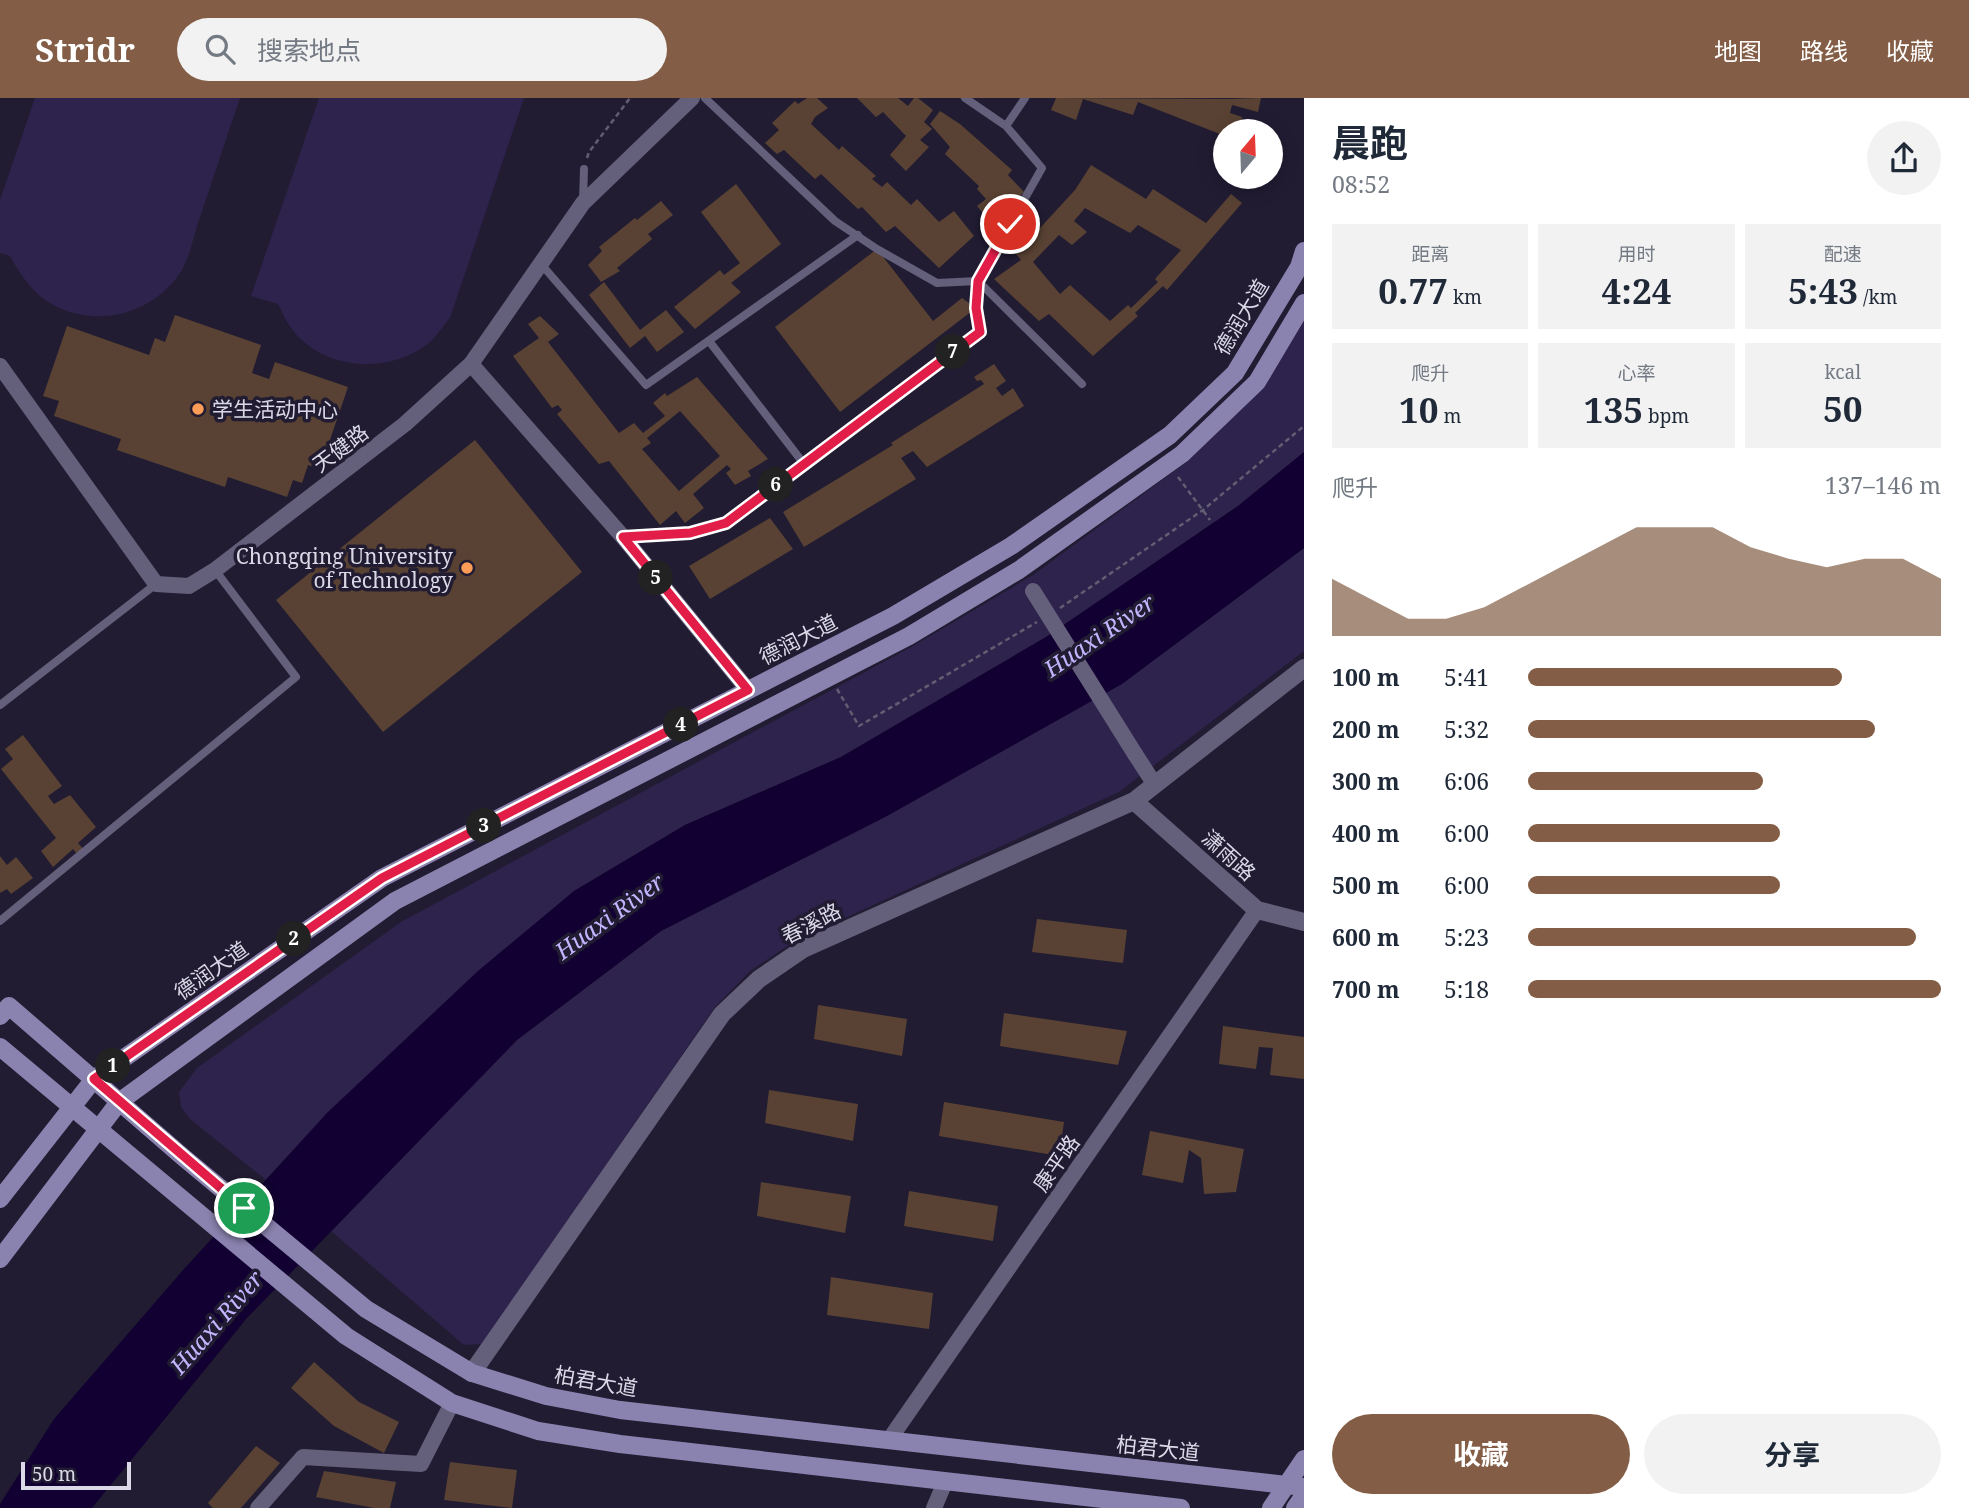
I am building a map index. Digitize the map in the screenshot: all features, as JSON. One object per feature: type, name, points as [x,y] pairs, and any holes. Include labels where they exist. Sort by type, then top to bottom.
[{"type":"main road","name":"德润大道","points":[[0,1199],[94,1079],[382,878],[893,617],[1012,546],[1170,435],[1235,373],[1298,267],[1304,251]]},
{"type":"main road","points":[[0,1259],[119,1102],[395,901],[909,636],[1019,570],[1182,454],[1257,382],[1304,303]]},
{"type":"main road","name":"柏君大道","points":[[5,1011],[94,1079],[366,1309],[472,1373],[546,1396],[620,1410],[1295,1486]]},
{"type":"main road","points":[[0,1047],[346,1336],[452,1403],[538,1431],[620,1444],[1181,1508]]},
{"type":"main road","points":[[1271,1508],[1295,1486],[1304,1459]]},
{"type":"main road","points":[[1295,1508],[1304,1495]]},
{"type":"street","name":"天健路","points":[[156,584],[188,586],[215,570],[405,424],[471,364],[583,203],[692,98]]},
{"type":"street","points":[[471,364],[623,537],[748,690]]},
{"type":"street","points":[[0,366],[156,584]]},
{"type":"street","points":[[1019,570],[1155,785]]},
{"type":"street","name":"春溪路","points":[[472,1373],[722,1014],[759,979],[803,949],[1134,801],[1304,668]]},
{"type":"street","name":"潇雨路","points":[[1134,801],[1257,910],[1304,922]]},
{"type":"street","name":"康平路","points":[[889,1440],[1257,910]]},
{"type":"street","points":[[258,1508],[303,1457],[421,1464],[452,1403]]},
{"type":"street","points":[[934,1508],[944,1482]]},
{"type":"lane","points":[[705,98],[835,221],[877,249],[937,283],[978,281],[1082,384]]},
{"type":"lane","points":[[623,537],[690,533],[726,523],[980,332],[976,308],[978,281],[1042,168],[1006,126],[965,98]]},
{"type":"lane","points":[[1006,126],[1025,98]]},
{"type":"lane","points":[[583,203],[584,169]]},
{"type":"lane","points":[[541,264],[646,386],[858,235]]},
{"type":"lane","points":[[709,341],[804,464]]},
{"type":"lane","points":[[0,921],[296,677],[215,570]]},
{"type":"lane","points":[[0,705],[156,584]]},
{"type":"path","points":[[584,169],[589,152],[630,98]]},
{"type":"path","points":[[1051,614],[1203,510],[1304,426]]},
{"type":"path","points":[[1174,471],[1210,520]]},
{"type":"path","points":[[836,687],[859,726],[1039,621]]},
{"type":"shaded area","points":[[35,98],[240,98],[185,264],[165,291],[143,306],[104,316],[64,310],[42,298],[25,280],[10,256],[0,253],[0,200]]},
{"type":"shaded area","points":[[319,98],[524,98],[450,318],[429,343],[395,360],[357,364],[320,353],[304,342],[291,328],[278,304],[251,296]]},
{"type":"shaded area","points":[[1304,319],[1304,452],[1238,506],[1046,637],[841,757],[685,825],[574,891],[328,1112],[266,1180],[190,1119],[181,1107],[179,1092],[197,1068],[401,922],[913,646],[1033,575],[1188,461],[1263,385]]},
{"type":"shaded area","points":[[1304,548],[1304,651],[1119,792],[795,941],[750,971],[715,1007],[482,1344],[464,1345],[331,1231],[517,1040],[661,931],[887,816],[1121,684]]},
{"type":"water","name":"Huaxi River","points":[[1304,452],[1304,548],[1122,684],[887,816],[661,931],[517,1040],[247,1318],[92,1508],[0,1508],[54,1419],[184,1269],[328,1112],[478,971],[574,891],[685,825],[841,757],[1046,637],[1238,506]]},
{"type":"building","points":[[807,98],[817,98],[828,108],[815,117],[811,124],[839,150],[842,146],[876,176],[872,179],[882,187],[887,182],[911,205],[917,199],[939,222],[954,211],[974,236],[939,268],[895,226],[886,232],[862,207],[858,209],[821,174],[815,179],[784,150],[777,154],[765,143],[779,130],[772,123],[795,101],[798,104]]},
{"type":"building","points":[[857,98],[898,98],[908,106],[914,98],[918,98],[933,110],[924,122],[932,129],[920,140],[929,147],[906,171],[890,155],[906,136],[883,112],[876,117]]},
{"type":"building","points":[[1056,98],[1261,98],[1258,112],[1232,105],[1230,113],[1242,119],[1213,119],[1213,131],[1138,102],[1133,115],[1083,99],[1076,120],[1051,110]]},
{"type":"building","points":[[940,111],[960,124],[1012,170],[1008,175],[1024,192],[992,224],[977,206],[986,199],[977,189],[979,186],[945,154],[950,147],[930,124]]},
{"type":"building","points":[[1091,165],[1146,199],[1153,189],[1206,223],[1231,194],[1242,203],[1167,290],[1163,286],[1135,313],[1138,316],[1093,356],[1049,314],[1039,321],[994,279],[1021,260],[1016,254],[1075,190]],"holes":[[[1085,208],[1130,233],[1138,225],[1181,250],[1155,279],[1158,282],[1131,308],[1128,305],[1110,321],[1070,285],[1060,294],[1033,262],[1059,235],[1072,245],[1087,232],[1074,221]]]},
{"type":"building","points":[[736,184],[781,244],[731,283],[741,292],[695,329],[674,307],[720,270],[724,275],[740,263],[701,212]]},
{"type":"building","points":[[661,201],[673,215],[648,234],[652,239],[617,268],[620,271],[601,282],[588,265],[602,251],[599,247]]},
{"type":"building","points":[[877,249],[933,321],[962,298],[976,308],[840,412],[775,327]]},
{"type":"building","points":[[604,282],[640,330],[666,310],[684,332],[657,352],[645,336],[630,348],[589,295]]},
{"type":"building","name":"学生活动中心","points":[[175,315],[261,345],[252,373],[269,379],[275,362],[348,387],[320,469],[308,465],[302,483],[293,480],[287,497],[228,477],[225,487],[117,450],[121,439],[54,416],[59,401],[43,396],[67,326],[149,355],[155,338],[165,342]]},
{"type":"building","points":[[540,316],[559,334],[548,342],[619,433],[634,423],[643,433],[665,416],[653,403],[665,393],[667,396],[697,377],[768,459],[748,471],[751,476],[735,485],[726,473],[731,469],[727,465],[693,494],[704,508],[685,523],[676,511],[660,525],[609,461],[599,464],[557,414],[562,410],[558,405],[552,408],[513,356],[539,338],[528,324]],"holes":[[[680,411],[720,456],[679,491],[642,449],[651,443],[647,438]]]},
{"type":"building","points":[[994,364],[1006,381],[996,388],[1002,396],[1013,388],[1024,406],[927,467],[913,451],[901,458],[916,479],[804,547],[783,512],[893,445],[891,443],[984,384],[974,377]]},
{"type":"building","points":[[475,440],[582,572],[383,732],[276,600]]},
{"type":"building","points":[[770,518],[793,549],[710,599],[689,566]]},
{"type":"building","points":[[23,735],[62,786],[48,796],[54,804],[70,795],[96,827],[78,843],[84,850],[78,855],[73,849],[53,867],[41,851],[56,838],[1,769],[13,759],[5,749]]},
{"type":"building","points":[[0,856],[7,865],[16,857],[33,878],[11,894],[7,889],[0,893]]},
{"type":"building","points":[[1037,919],[1127,930],[1123,963],[1032,952]]},
{"type":"building","points":[[818,1005],[907,1019],[902,1056],[814,1039]]},
{"type":"building","points":[[1004,1013],[1127,1031],[1118,1065],[1000,1046]]},
{"type":"building","points":[[1223,1026],[1304,1037],[1304,1079],[1270,1075],[1273,1048],[1259,1047],[1256,1069],[1219,1064]]},
{"type":"building","points":[[769,1090],[858,1104],[853,1141],[765,1123]]},
{"type":"building","points":[[944,1102],[1064,1122],[1059,1156],[939,1136]]},
{"type":"building","points":[[1150,1131],[1244,1149],[1236,1192],[1204,1194],[1201,1158],[1189,1150],[1183,1183],[1142,1175]]},
{"type":"building","points":[[761,1182],[851,1196],[845,1233],[757,1216]]},
{"type":"building","points":[[909,1191],[998,1206],[993,1241],[904,1226]]},
{"type":"building","points":[[831,1277],[933,1293],[929,1329],[827,1315]]},
{"type":"building","points":[[314,1362],[359,1402],[399,1422],[384,1453],[334,1426],[291,1388]]},
{"type":"building","points":[[256,1446],[280,1463],[241,1508],[213,1508],[208,1503]]},
{"type":"building","points":[[450,1462],[517,1470],[512,1508],[444,1500]]},
{"type":"building","points":[[324,1471],[396,1482],[390,1508],[374,1508],[316,1497]]},
{"type":"place","name":"学生活动中心","points":[[198,409]]},
{"type":"place","name":"Chongqing University of Technology","points":[[467,568]]},
{"type":"route","points":[[244,1208],[94,1079],[382,878],[748,690],[623,537],[690,533],[726,523],[980,332],[976,308],[978,281],[1010,224]]}]
